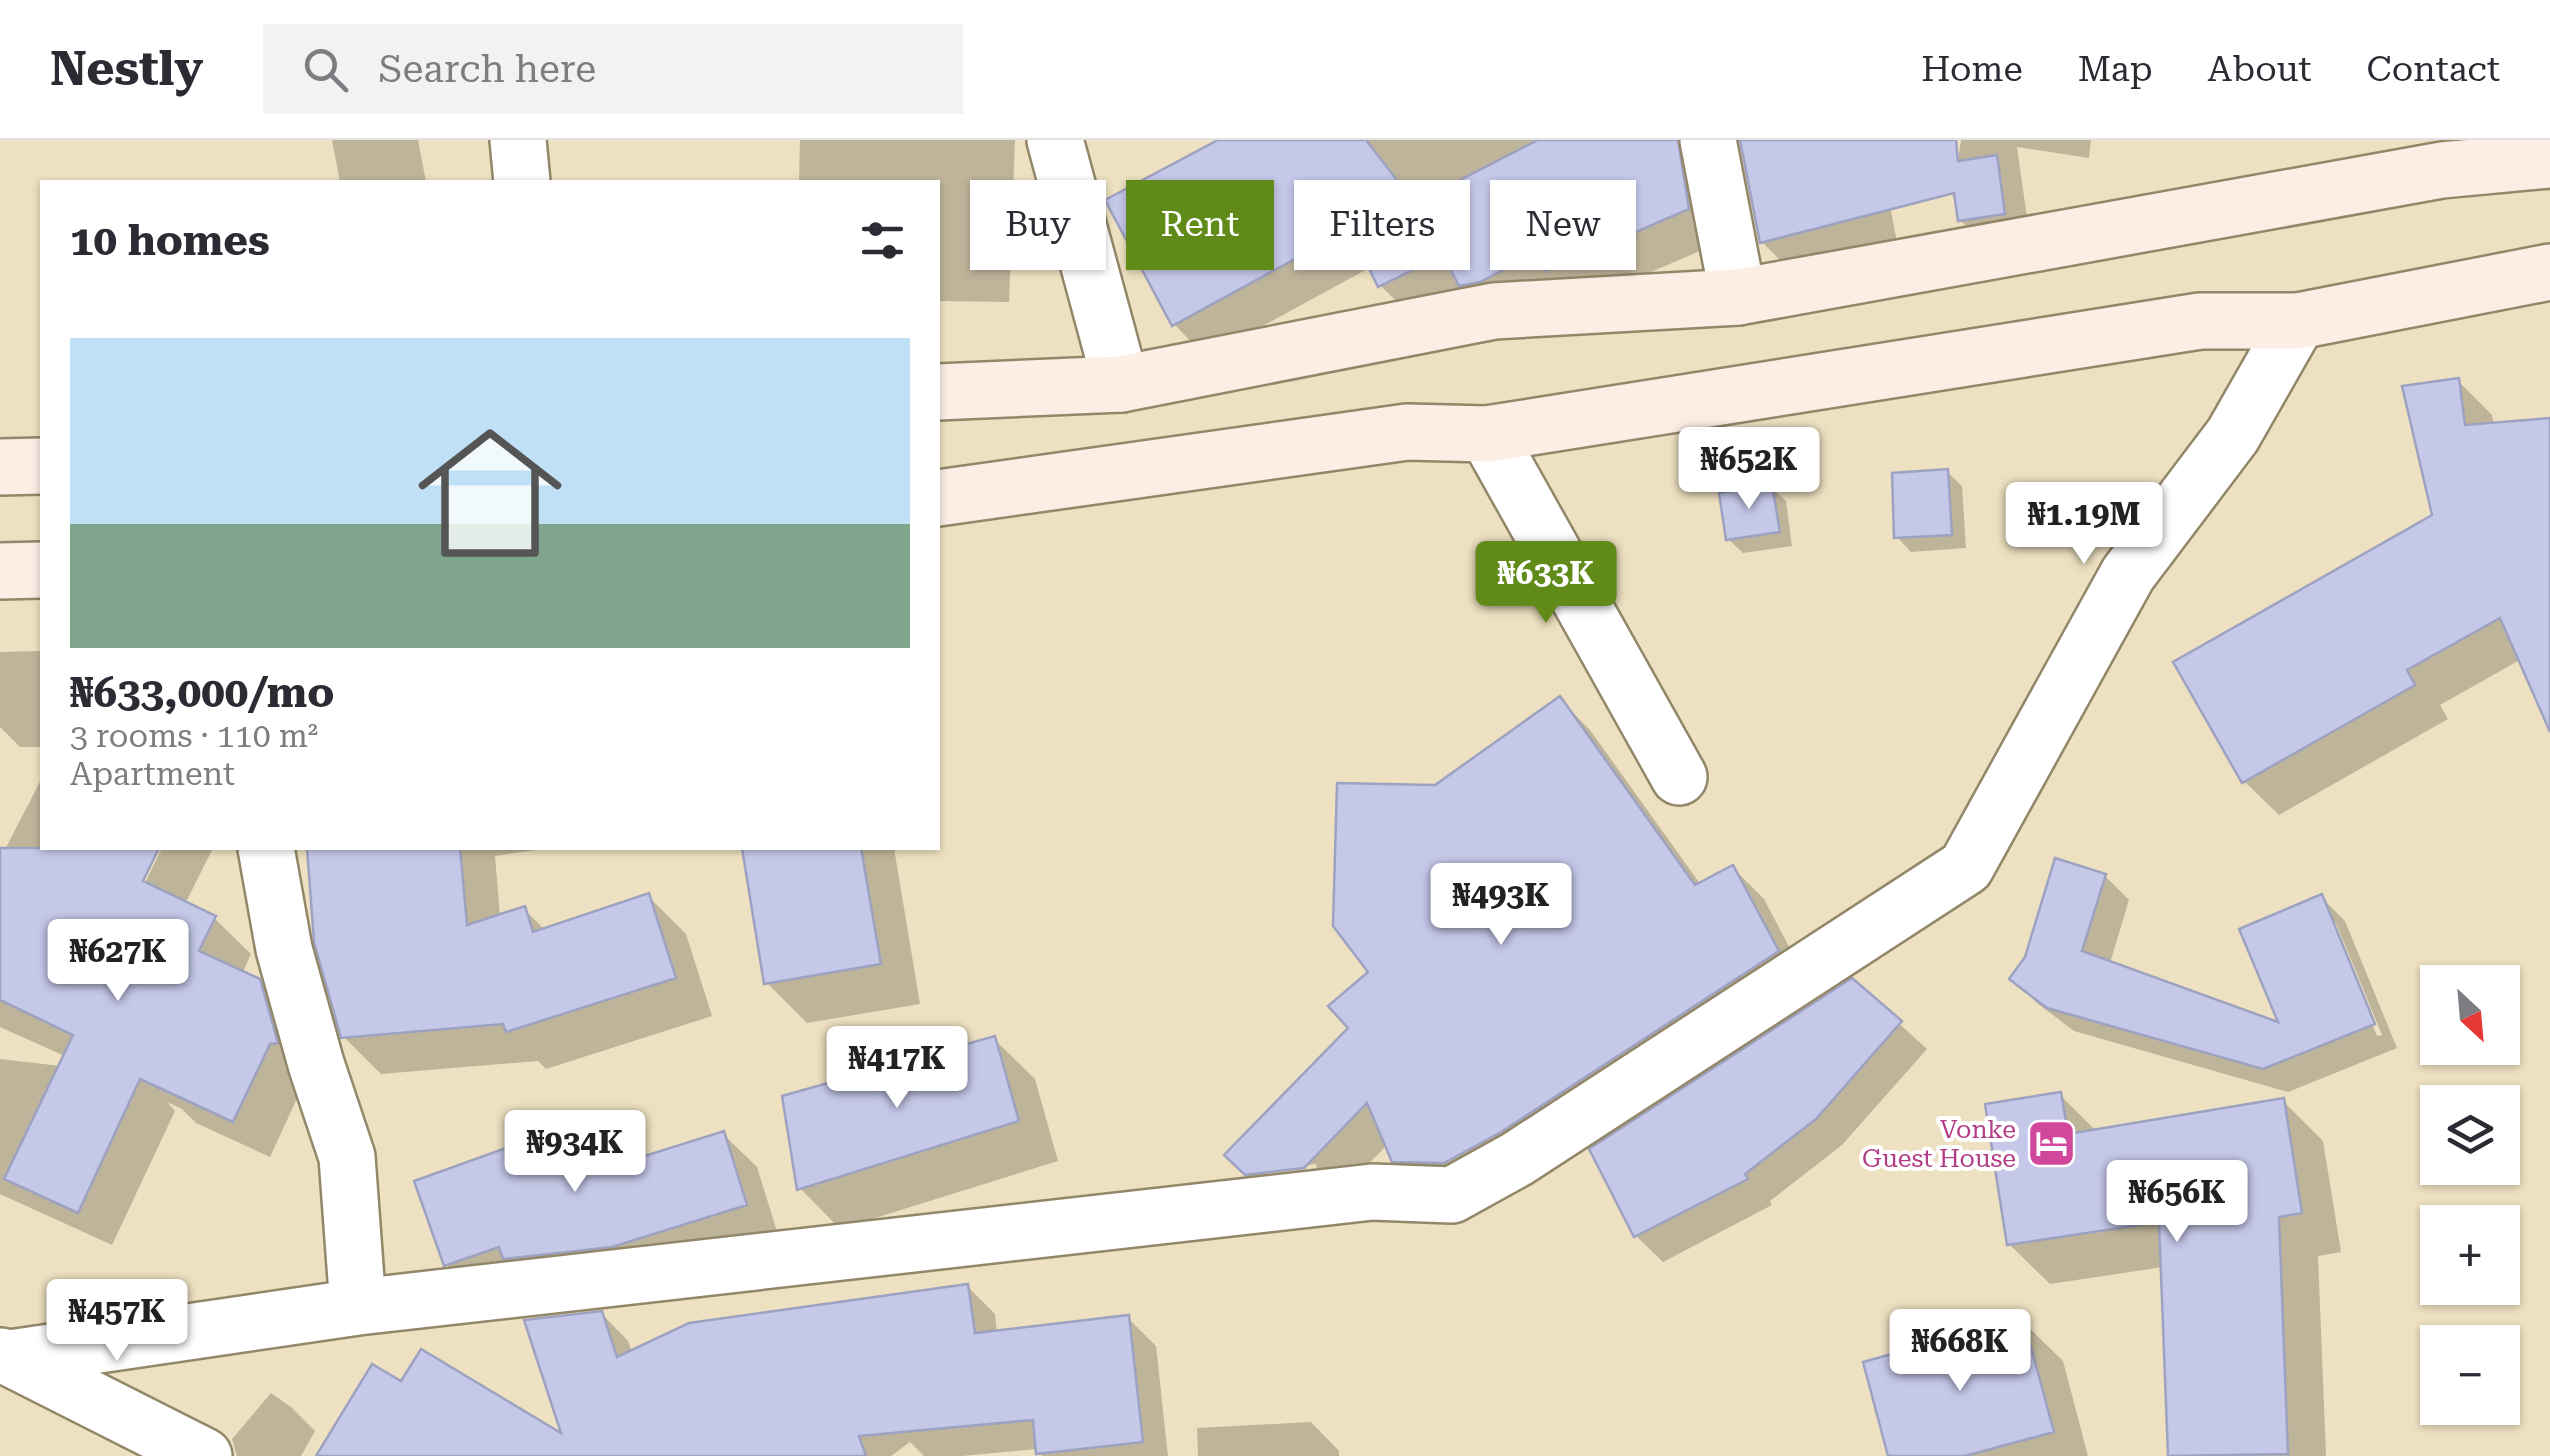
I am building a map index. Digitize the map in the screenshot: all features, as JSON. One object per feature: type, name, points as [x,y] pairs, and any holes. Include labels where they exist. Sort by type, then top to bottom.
[{"type":"main road","points":[[940,392],[1121,384],[1484,312],[1738,297],[2442,170],[2550,160]]},
{"type":"main road","points":[[940,498],[1407,432],[1487,434],[2200,321],[2298,321],[2550,272]]},
{"type":"main road","points":[[0,467],[40,466]]},
{"type":"main road","points":[[0,571],[40,570]]},
{"type":"street","points":[[518,140],[522,180]]},
{"type":"street","points":[[1055,140],[1121,384]]},
{"type":"street","points":[[1708,140],[1738,297]]},
{"type":"street","points":[[5,1357],[358,1307],[1372,1192],[1452,1195],[1517,1159],[1966,868],[2128,574],[2233,435],[2298,321]]},
{"type":"street","points":[[1487,434],[1679,776]]},
{"type":"street","points":[[266,850],[284,949],[347,1157],[358,1307]]},
{"type":"street","points":[[5,1357],[204,1456]]},
{"type":"building","points":[[1218,140],[1366,140],[1397,180],[1294,180],[1294,260],[1172,326],[1142,270],[1274,270],[1274,180],[1143,180]]},
{"type":"building","points":[[1538,140],[1678,140],[1689,209],[1636,232],[1636,180],[1490,180],[1490,270],[1503,270],[1480,282],[1459,286],[1451,270],[1470,270],[1470,180],[1460,180]]},
{"type":"building","points":[[1740,140],[1956,140],[1958,161],[1997,155],[2005,214],[1958,221],[1954,193],[1760,243]]},
{"type":"building","points":[[1126,189],[1126,239],[1106,202]]},
{"type":"building","points":[[1370,270],[1413,270],[1378,287]]},
{"type":"building","points":[[2459,378],[2465,425],[2550,418],[2550,732],[2500,618],[2407,670],[2415,685],[2242,783],[2173,662],[2432,515],[2402,386]]},
{"type":"building","points":[[1948,469],[1952,535],[1894,538],[1892,473]]},
{"type":"building","points":[[1772,484],[1780,532],[1726,540],[1719,493]]},
{"type":"building","points":[[1560,696],[1695,885],[1733,865],[1779,951],[1501,1132],[1444,1163],[1392,1162],[1367,1103],[1304,1168],[1245,1175],[1224,1155],[1348,1028],[1328,1006],[1368,972],[1333,926],[1337,783],[1435,785]]},
{"type":"building","points":[[0,848],[158,850],[143,881],[216,916],[199,951],[260,979],[278,1043],[270,1044],[233,1122],[140,1079],[78,1213],[4,1179],[73,1035],[0,1000]]},
{"type":"building","points":[[307,850],[460,850],[467,925],[525,906],[533,932],[649,893],[676,978],[506,1032],[503,1024],[341,1038],[314,942]]},
{"type":"building","points":[[742,850],[861,850],[881,964],[764,984]]},
{"type":"building","points":[[2055,858],[2106,874],[2082,951],[2278,1022],[2239,929],[2322,894],[2375,1024],[2263,1069],[2047,1008],[2009,979],[2025,957]]},
{"type":"building","points":[[1852,978],[1902,1021],[1816,1119],[1745,1174],[1748,1179],[1634,1237],[1589,1149]]},
{"type":"building","points":[[995,1036],[1019,1121],[797,1190],[782,1096]]},
{"type":"building","points":[[2061,1092],[2068,1134],[2284,1098],[2302,1213],[2279,1217],[2288,1454],[2168,1456],[2159,1222],[2007,1245],[1985,1104]]},
{"type":"building","points":[[598,1115],[613,1166],[724,1131],[747,1205],[612,1247],[503,1259],[499,1247],[444,1266],[414,1181]]},
{"type":"building","points":[[968,1284],[975,1333],[1129,1315],[1143,1442],[1036,1454],[1033,1420],[859,1436],[866,1456],[316,1456],[372,1364],[401,1381],[421,1349],[561,1433],[524,1320],[602,1311],[617,1357],[689,1323]]},
{"type":"building","points":[[2023,1318],[2054,1432],[1965,1456],[1888,1456],[1863,1362]]},
{"type":"place","name":"Vonke Guest House","points":[[2051,1143]]}]
